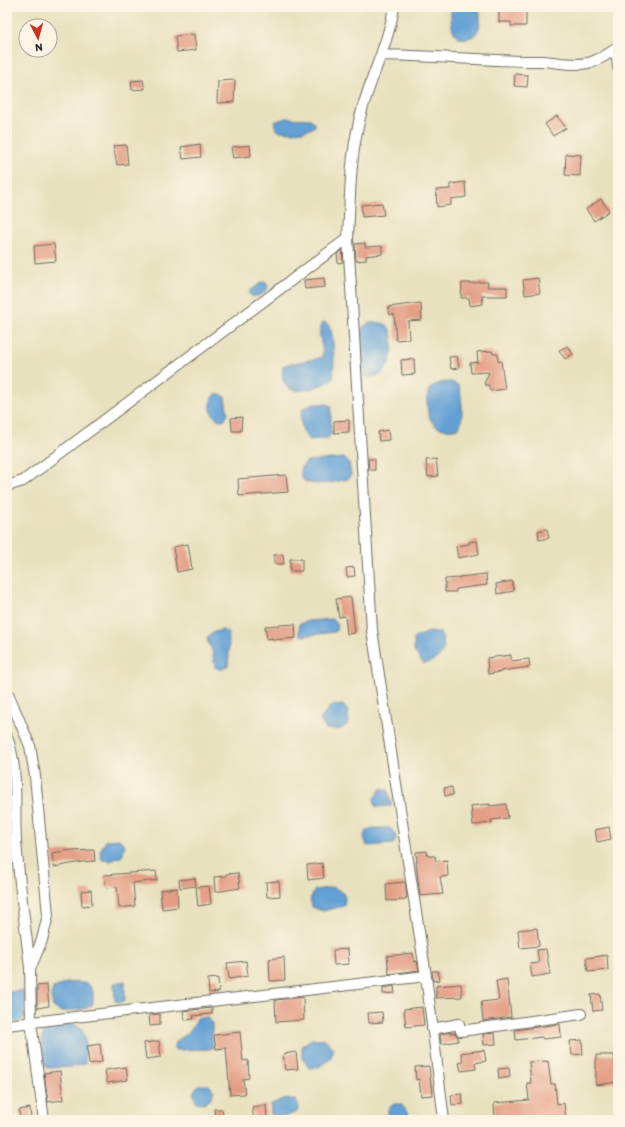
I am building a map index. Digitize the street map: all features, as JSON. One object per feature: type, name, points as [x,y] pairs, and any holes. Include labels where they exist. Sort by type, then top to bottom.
[{"type":"street","points":[[394,7],[381,54],[359,121],[353,153],[350,184],[348,238],[372,630],[426,976],[444,1120]]},
{"type":"street","points":[[381,54],[499,61],[545,61],[572,64],[588,63],[617,48],[618,67]]},
{"type":"street","points":[[7,486],[23,481],[348,238]]},
{"type":"street","points":[[7,691],[30,746],[35,776],[48,915],[42,940],[30,969]]},
{"type":"street","points":[[7,737],[15,775],[16,839],[30,969],[31,1022],[44,1120]]},
{"type":"street","points":[[7,1025],[426,976]]},
{"type":"street","points":[[432,1029],[459,1024],[461,1030],[581,1014]]},
{"type":"water","points":[[451,7],[479,7],[480,22],[478,30],[472,37],[464,39],[460,38],[454,32],[451,18]]},
{"type":"water","points":[[286,118],[311,119],[315,126],[307,130],[296,132],[276,130],[274,122]]},
{"type":"water","points":[[262,282],[265,282],[268,288],[261,295],[251,296],[249,293],[250,291]]},
{"type":"water","points":[[324,322],[329,326],[332,336],[334,352],[333,379],[315,388],[307,390],[293,390],[284,382],[282,372],[283,366],[322,357],[323,352],[320,330]]},
{"type":"water","points":[[369,323],[385,324],[389,328],[393,345],[392,356],[388,365],[383,373],[375,377],[365,376],[361,366],[362,328]]},
{"type":"water","points":[[452,382],[459,386],[462,401],[461,423],[459,428],[440,428],[435,425],[429,416],[427,394],[436,384]]},
{"type":"water","points":[[216,394],[221,394],[225,397],[228,414],[224,420],[216,418],[212,413],[210,405],[212,397]]},
{"type":"water","points":[[313,404],[327,404],[331,406],[331,433],[328,438],[310,440],[303,430],[301,421],[303,408]]},
{"type":"water","points":[[344,458],[349,463],[351,475],[348,479],[330,483],[315,484],[304,481],[301,477],[301,467],[307,461]]},
{"type":"water","points":[[333,619],[338,625],[335,632],[303,636],[299,634],[299,624],[308,621]]},
{"type":"water","points":[[222,630],[229,633],[229,658],[228,666],[221,670],[215,667],[212,650],[208,643],[207,637],[214,632]]},
{"type":"water","points":[[429,632],[440,633],[444,644],[442,653],[439,656],[424,664],[414,652],[414,638]]},
{"type":"water","points":[[343,705],[348,711],[349,723],[341,729],[326,729],[320,720],[330,706]]},
{"type":"water","points":[[381,788],[388,790],[392,806],[376,807],[374,799]]},
{"type":"water","points":[[373,828],[390,828],[395,833],[396,840],[393,844],[367,846],[364,837],[366,830]]},
{"type":"water","points":[[119,839],[125,845],[122,856],[111,861],[102,860],[100,851],[106,840]]},
{"type":"water","points":[[334,887],[343,893],[345,898],[344,906],[323,911],[312,907],[310,899],[315,890]]},
{"type":"water","points":[[125,981],[125,1000],[123,1002],[115,1001],[114,983]]},
{"type":"water","points":[[77,982],[88,984],[93,991],[93,1004],[87,1008],[61,1012],[53,1007],[51,997],[53,988],[67,983]]},
{"type":"water","points":[[23,991],[25,994],[26,1017],[20,1021],[7,1023],[7,992]]},
{"type":"water","points":[[207,1017],[212,1023],[213,1048],[175,1050],[175,1042],[191,1029],[197,1018]]},
{"type":"water","points":[[61,1022],[73,1024],[82,1031],[86,1047],[85,1064],[71,1067],[47,1068],[43,1060],[43,1029],[48,1024]]},
{"type":"water","points":[[312,1039],[326,1040],[333,1048],[331,1058],[319,1067],[309,1068],[302,1058],[302,1045]]},
{"type":"water","points":[[198,1085],[209,1085],[214,1091],[210,1100],[204,1103],[196,1102],[193,1092]]},
{"type":"water","points":[[286,1098],[296,1100],[299,1107],[297,1112],[284,1117],[271,1115],[270,1105]]},
{"type":"water","points":[[394,1104],[401,1104],[410,1117],[410,1120],[388,1120],[388,1109]]},
{"type":"building","points":[[507,7],[526,7],[526,26],[511,26],[511,22],[499,22],[499,9],[507,9]]},
{"type":"building","points":[[194,34],[196,50],[177,52],[175,36]]},
{"type":"building","points":[[515,74],[528,75],[527,87],[514,86]]},
{"type":"building","points":[[143,80],[145,89],[132,90],[131,81]]},
{"type":"building","points":[[235,80],[234,102],[217,103],[218,81]]},
{"type":"building","points":[[557,116],[566,128],[553,136],[545,124]]},
{"type":"building","points":[[200,144],[201,157],[183,159],[181,147]]},
{"type":"building","points":[[126,145],[128,164],[117,165],[113,146]]},
{"type":"building","points":[[250,145],[251,156],[233,158],[231,147]]},
{"type":"building","points":[[566,154],[581,155],[580,176],[565,175]]},
{"type":"building","points":[[465,182],[466,197],[451,199],[451,205],[437,207],[436,190],[450,189],[450,184]]},
{"type":"building","points":[[601,199],[609,211],[594,221],[586,209]]},
{"type":"building","points":[[382,203],[384,215],[362,217],[361,205]]},
{"type":"building","points":[[365,243],[365,247],[382,246],[382,254],[366,256],[366,260],[356,261],[355,244]]},
{"type":"building","points":[[54,244],[56,261],[35,263],[34,246]]},
{"type":"building","points":[[342,250],[343,262],[338,263],[337,254]]},
{"type":"building","points":[[324,278],[325,287],[305,289],[304,280]]},
{"type":"building","points":[[538,278],[540,293],[525,295],[523,280]]},
{"type":"building","points":[[488,282],[487,287],[507,287],[507,296],[482,296],[483,304],[470,306],[469,298],[461,298],[462,283]]},
{"type":"building","points":[[421,303],[422,320],[408,321],[409,339],[396,340],[394,314],[390,315],[388,307]]},
{"type":"building","points":[[568,346],[573,354],[565,359],[559,350]]},
{"type":"building","points":[[492,351],[493,354],[498,354],[498,362],[501,361],[505,389],[490,391],[489,386],[484,384],[489,372],[471,373],[470,363],[478,362],[477,352]]},
{"type":"building","points":[[457,356],[459,368],[451,369],[449,357]]},
{"type":"building","points":[[414,359],[415,374],[402,375],[401,360]]},
{"type":"building","points":[[242,417],[241,431],[232,431],[231,418]]},
{"type":"building","points":[[349,420],[349,432],[334,433],[334,421]]},
{"type":"building","points":[[388,430],[389,440],[379,441],[378,432]]},
{"type":"building","points":[[368,459],[375,459],[375,470],[369,470]]},
{"type":"building","points":[[436,459],[438,476],[428,477],[426,460]]},
{"type":"building","points":[[286,475],[288,492],[239,496],[238,479]]},
{"type":"building","points":[[547,529],[549,538],[539,540],[538,531]]},
{"type":"building","points":[[477,541],[479,554],[458,558],[456,546]]},
{"type":"building","points":[[188,544],[192,569],[177,572],[173,547]]},
{"type":"building","points":[[283,554],[284,564],[274,564],[274,555]]},
{"type":"building","points":[[290,559],[302,559],[302,571],[290,571]]},
{"type":"building","points":[[354,567],[355,576],[347,577],[346,568]]},
{"type":"building","points":[[486,574],[487,585],[456,589],[456,592],[445,592],[445,579]]},
{"type":"building","points":[[512,581],[514,591],[497,594],[496,584]]},
{"type":"building","points":[[351,597],[355,633],[347,634],[345,616],[339,617],[336,599]]},
{"type":"building","points":[[295,624],[296,638],[273,640],[273,638],[267,639],[265,626]]},
{"type":"building","points":[[511,655],[511,661],[529,659],[530,667],[488,674],[487,658]]},
{"type":"building","points":[[452,787],[453,795],[445,796],[444,788]]},
{"type":"building","points":[[490,804],[490,806],[506,804],[508,818],[491,820],[492,823],[473,825],[471,806]]},
{"type":"building","points":[[609,827],[611,839],[597,842],[595,830]]},
{"type":"building","points":[[71,850],[94,850],[95,861],[54,867],[52,853]]},
{"type":"building","points":[[427,851],[428,856],[435,856],[436,861],[447,860],[448,876],[440,877],[443,894],[420,896],[416,852]]},
{"type":"building","points":[[322,863],[324,878],[308,880],[307,865]]},
{"type":"building","points":[[156,871],[157,880],[133,883],[135,906],[119,908],[117,887],[106,888],[104,875]]},
{"type":"building","points":[[238,873],[240,888],[215,892],[214,877]]},
{"type":"building","points":[[195,878],[196,886],[180,888],[179,880]]},
{"type":"building","points":[[279,881],[280,896],[267,897],[266,882]]},
{"type":"building","points":[[405,882],[407,898],[405,898],[405,900],[387,901],[386,884]]},
{"type":"building","points":[[209,886],[211,904],[198,906],[196,887]]},
{"type":"building","points":[[177,888],[178,907],[162,909],[160,890]]},
{"type":"building","points":[[91,890],[92,905],[82,906],[81,891]]},
{"type":"building","points":[[537,928],[539,946],[520,948],[518,930]]},
{"type":"building","points":[[348,949],[349,964],[334,965],[333,950]]},
{"type":"building","points":[[546,949],[550,974],[532,977],[530,964],[539,963],[537,950]]},
{"type":"building","points":[[413,953],[414,962],[417,961],[419,970],[389,974],[387,956]]},
{"type":"building","points":[[607,955],[608,970],[588,972],[586,958]]},
{"type":"building","points":[[284,957],[285,980],[270,981],[269,959]]},
{"type":"building","points":[[246,961],[248,976],[229,979],[227,963]]},
{"type":"building","points":[[432,971],[438,971],[440,980],[433,981]]},
{"type":"building","points":[[218,978],[219,992],[209,993],[208,979]]},
{"type":"building","points":[[507,979],[511,1017],[483,1021],[481,1002],[499,1000],[496,981]]},
{"type":"building","points":[[461,984],[462,997],[436,998],[436,986]]},
{"type":"building","points":[[47,985],[49,1006],[37,1008],[37,986]]},
{"type":"building","points":[[394,986],[395,993],[383,994],[383,988]]},
{"type":"building","points":[[600,994],[602,1010],[593,1011],[591,995]]},
{"type":"building","points":[[303,997],[304,1020],[276,1022],[275,1000]]},
{"type":"building","points":[[422,1007],[424,1025],[406,1027],[404,1009]]},
{"type":"building","points":[[212,1008],[212,1014],[193,1016],[194,1019],[185,1020],[183,1011]]},
{"type":"building","points":[[382,1012],[383,1022],[369,1023],[368,1013]]},
{"type":"building","points":[[160,1014],[160,1025],[150,1026],[149,1015]]},
{"type":"building","points":[[560,1024],[561,1037],[543,1039],[542,1037],[516,1040],[515,1030]]},
{"type":"building","points":[[240,1032],[243,1061],[248,1060],[249,1078],[243,1079],[245,1094],[230,1095],[226,1048],[216,1049],[214,1035]]},
{"type":"building","points":[[450,1032],[455,1033],[458,1037],[458,1041],[441,1044],[440,1034]]},
{"type":"building","points":[[495,1033],[496,1044],[484,1045],[483,1034]]},
{"type":"building","points":[[582,1040],[583,1054],[572,1055],[570,1041]]},
{"type":"building","points":[[159,1041],[161,1057],[146,1059],[144,1043]]},
{"type":"building","points":[[100,1044],[102,1062],[89,1064],[87,1046]]},
{"type":"building","points":[[484,1050],[486,1061],[475,1063],[476,1069],[461,1071],[459,1063],[463,1062],[461,1053]]},
{"type":"building","points":[[296,1052],[298,1069],[285,1070],[283,1054]]},
{"type":"building","points":[[596,1055],[614,1055],[617,1082],[596,1085]]},
{"type":"building","points":[[548,1061],[551,1084],[555,1084],[557,1104],[564,1103],[566,1120],[495,1120],[494,1103],[529,1100],[527,1083],[531,1083],[529,1062]]},
{"type":"building","points":[[429,1066],[433,1095],[421,1096],[419,1079],[416,1080],[415,1067]]},
{"type":"building","points":[[126,1067],[128,1080],[107,1083],[105,1070]]},
{"type":"building","points":[[509,1068],[510,1077],[499,1079],[498,1069]]},
{"type":"building","points":[[60,1071],[63,1100],[48,1102],[44,1073]]},
{"type":"building","points":[[462,1094],[463,1104],[452,1105],[451,1095]]},
{"type":"building","points":[[266,1105],[267,1120],[254,1120],[252,1107]]},
{"type":"building","points":[[30,1108],[31,1120],[20,1120],[19,1110]]},
{"type":"building","points":[[214,1109],[222,1109],[224,1117],[215,1118]]}]
